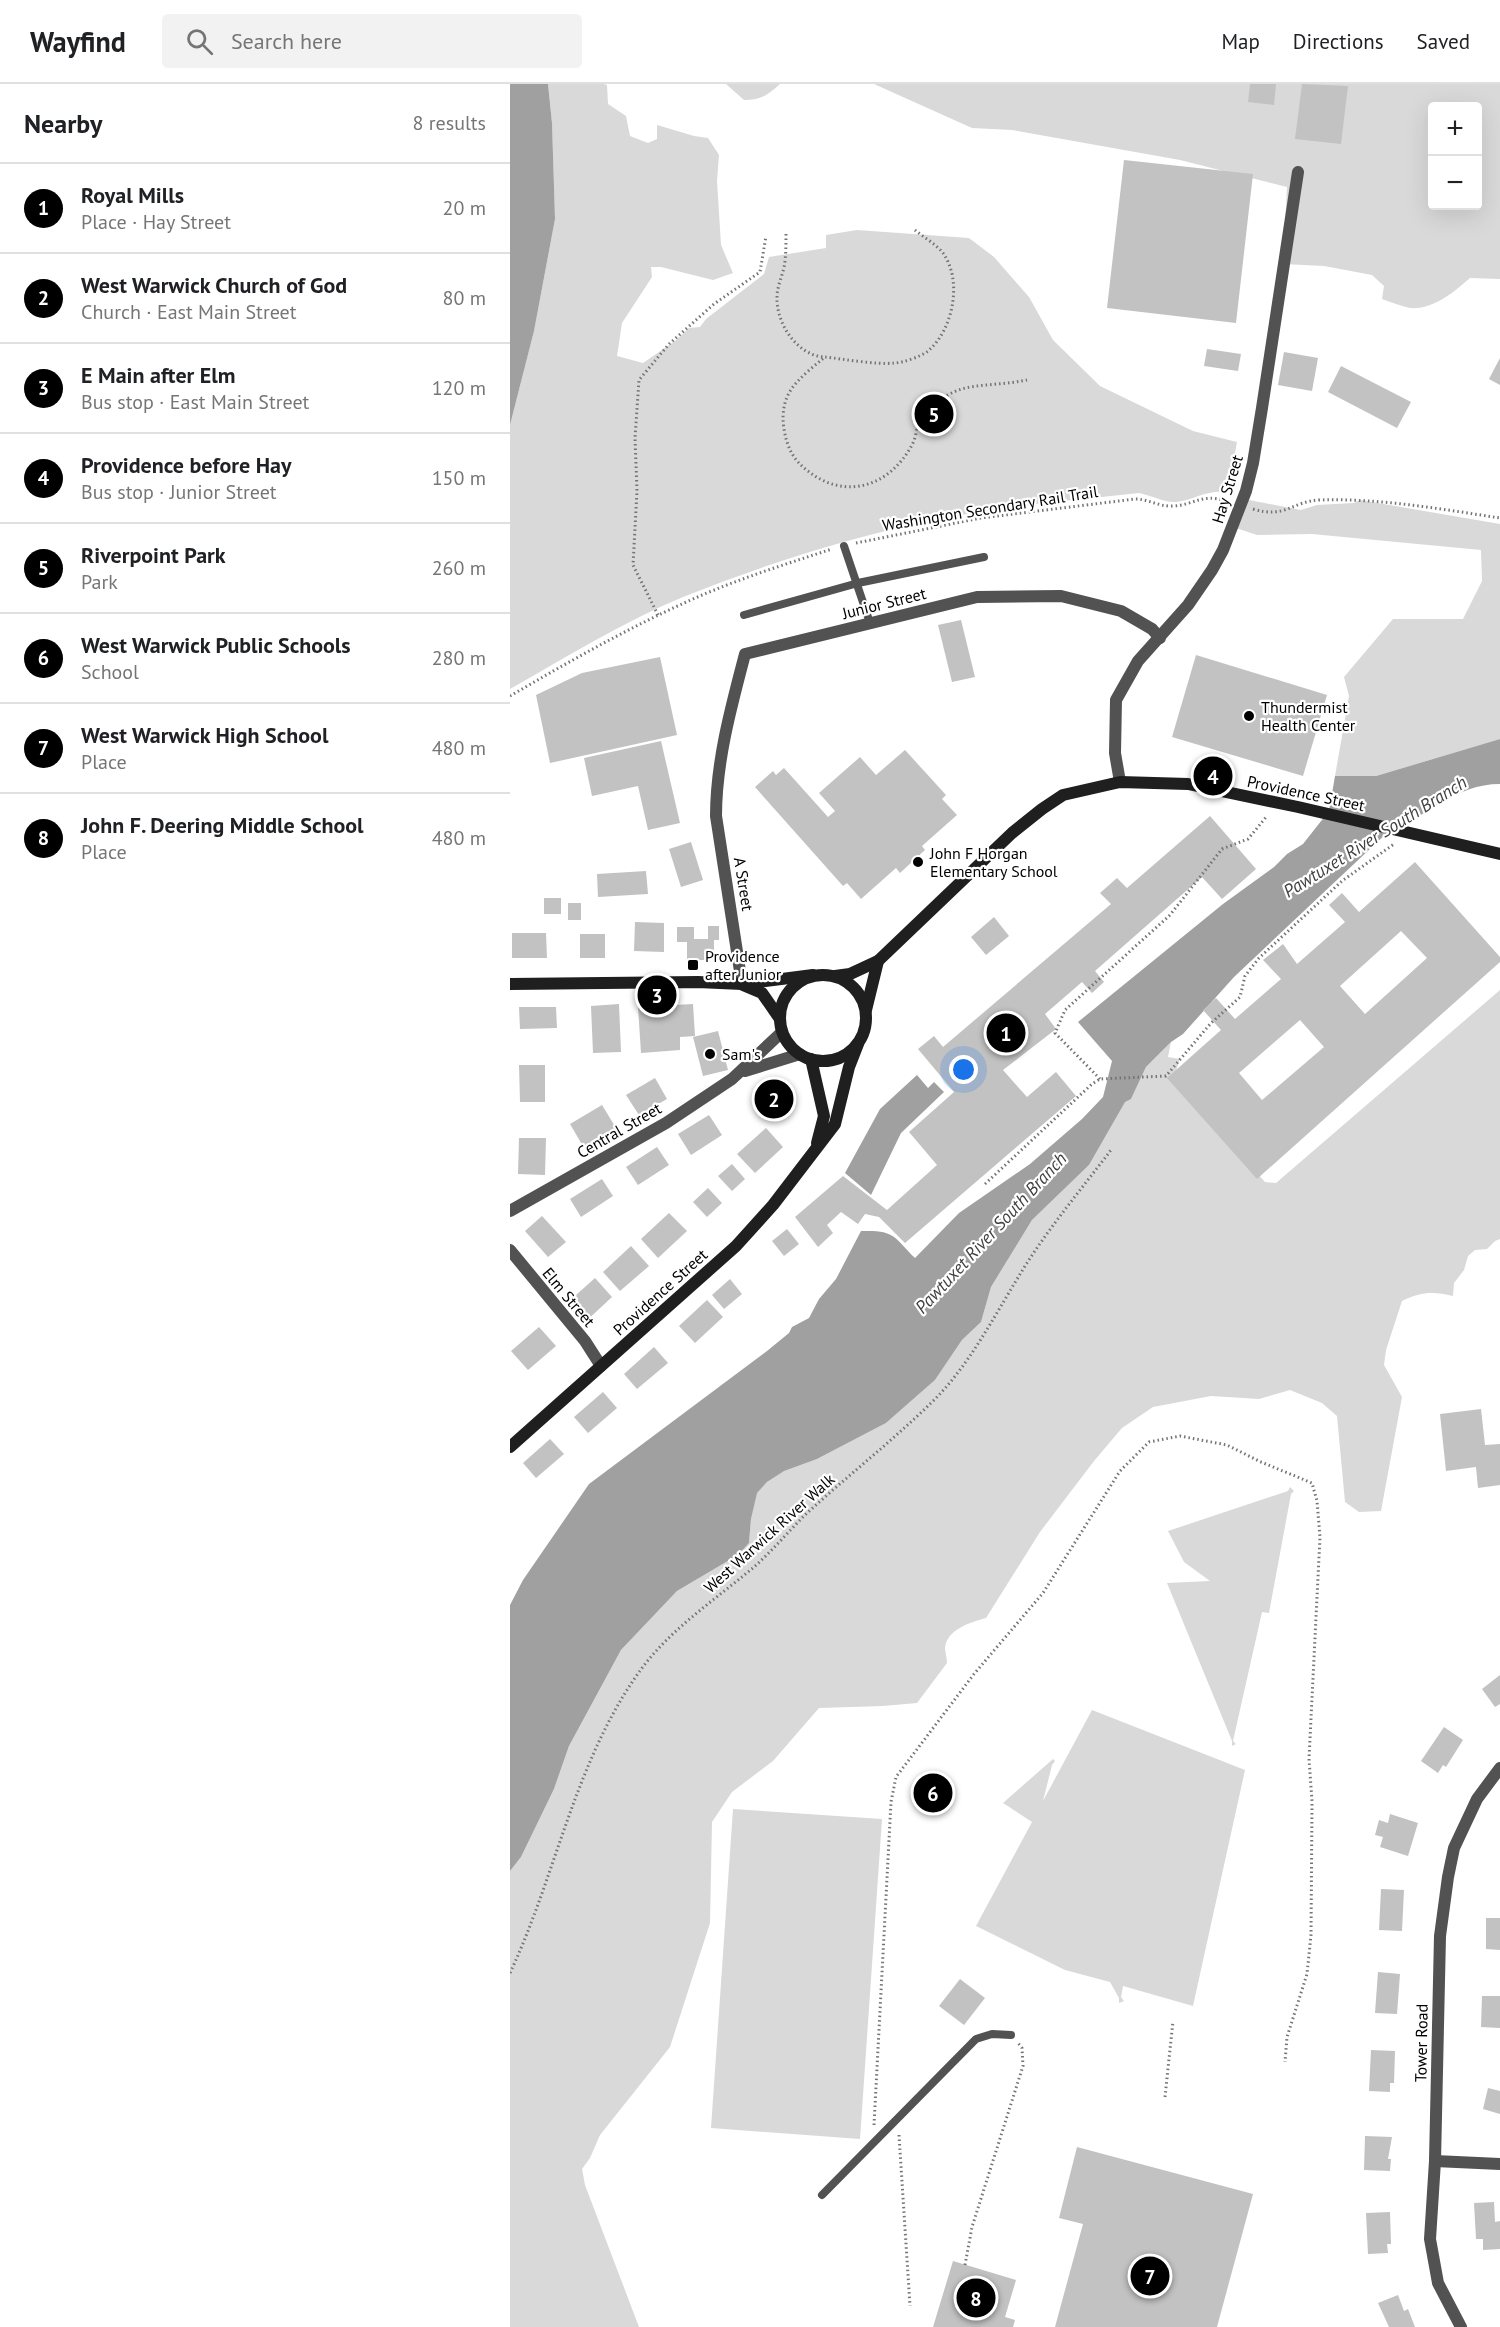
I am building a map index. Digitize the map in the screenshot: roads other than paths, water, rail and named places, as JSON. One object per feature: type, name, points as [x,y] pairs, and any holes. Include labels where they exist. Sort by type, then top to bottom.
[{"type":"main road","name":"Providence Street","points":[[1120,782],[1188,784],[1299,807],[1500,854]]},
{"type":"main road","points":[[836,976],[850,974],[878,961],[1027,820],[1063,795],[1120,782]]},
{"type":"main road","points":[[813,975],[799,981],[789,991],[782,1004],[780,1019],[782,1032],[789,1045],[805,1057],[824,1061],[837,1059],[858,1044],[866,1022],[866,1010],[878,961]]},
{"type":"main road","points":[[510,984],[698,982],[742,984],[824,974],[836,976],[856,989],[866,1010]]},
{"type":"main road","points":[[742,984],[762,993],[780,1019]]},
{"type":"main road","name":"Providence Street","points":[[510,1447],[736,1246],[773,1205],[836,1124],[849,1067],[858,1044]]},
{"type":"main road","name":"Providence Street","points":[[805,1057],[824,1116],[816,1147]]},
{"type":"street","name":"Hay Street","points":[[1120,782],[1115,753],[1116,700],[1138,661],[1188,605],[1212,570],[1224,550],[1241,506],[1253,463],[1298,172]]},
{"type":"street","name":"Junior Street","points":[[718,789],[730,710],[744,654],[977,597],[1061,596],[1121,611],[1152,629],[1160,638]]},
{"type":"street","name":"A Street","points":[[718,789],[716,816],[742,984]]},
{"type":"street","points":[[741,1072],[782,1032]]},
{"type":"street","points":[[741,1072],[805,1057]]},
{"type":"street","name":"Central Street","points":[[510,1211],[666,1123],[741,1072]]},
{"type":"street","name":"Elm Street","points":[[510,1250],[585,1341],[601,1366]]},
{"type":"street","name":"Tower Road","points":[[1461,2327],[1438,2283],[1430,2240],[1435,2161],[1440,1936],[1454,1848],[1477,1799],[1500,1768]]},
{"type":"street","points":[[1435,2161],[1500,2164]]},
{"type":"lane","points":[[844,546],[870,623]]},
{"type":"lane","points":[[744,615],[858,583],[984,557]]},
{"type":"lane","points":[[822,2195],[976,2039],[992,2034],[1011,2035]]},
{"type":"water","points":[[510,84],[548,84],[552,123],[555,219],[534,331],[510,425]]},
{"type":"water","name":"Pawtuxet River South Branch","points":[[1500,739],[1500,784],[1469,789],[1389,831],[1234,977],[1183,1034],[1171,1042],[1146,1067],[1131,1099],[1125,1102],[1089,1165],[1032,1220],[991,1287],[981,1322],[962,1340],[935,1380],[886,1423],[817,1459],[784,1471],[767,1482],[757,1493],[751,1519],[749,1543],[738,1555],[677,1591],[621,1650],[569,1746],[554,1789],[521,1857],[510,1871],[510,1605],[523,1580],[589,1484],[767,1351],[789,1333],[792,1327],[809,1318],[819,1299],[836,1279],[861,1231],[887,1233],[915,1258],[959,1213],[1030,1164],[1082,1119],[1103,1097],[1112,1061],[1078,1022],[1223,904],[1303,844],[1329,811],[1335,776],[1376,776]]},
{"type":"water","points":[[917,1075],[928,1088],[934,1082],[944,1092],[901,1133],[871,1195],[845,1173],[880,1109]]},
{"type":"place","name":"Riverpoint Park","points":[[934,414]]},
{"type":"place","name":"Thundermist Health Center","points":[[1249,716]]},
{"type":"place","name":"Providence before Hay","points":[[1213,776]]},
{"type":"place","name":"John F Horgan Elementary School","points":[[918,862]]},
{"type":"place","name":"Providence after Junior","points":[[693,965]]},
{"type":"place","name":"E Main after Elm","points":[[657,995]]},
{"type":"place","name":"Royal Mills","points":[[1006,1033]]},
{"type":"place","name":"Sam's","points":[[710,1054]]},
{"type":"place","name":"West Warwick Church of God","points":[[774,1099]]},
{"type":"place","name":"West Warwick Public Schools","points":[[933,1793]]},
{"type":"place","name":"West Warwick High School","points":[[1150,2276]]},
{"type":"place","name":"John F. Deering Middle School","points":[[976,2298]]}]
